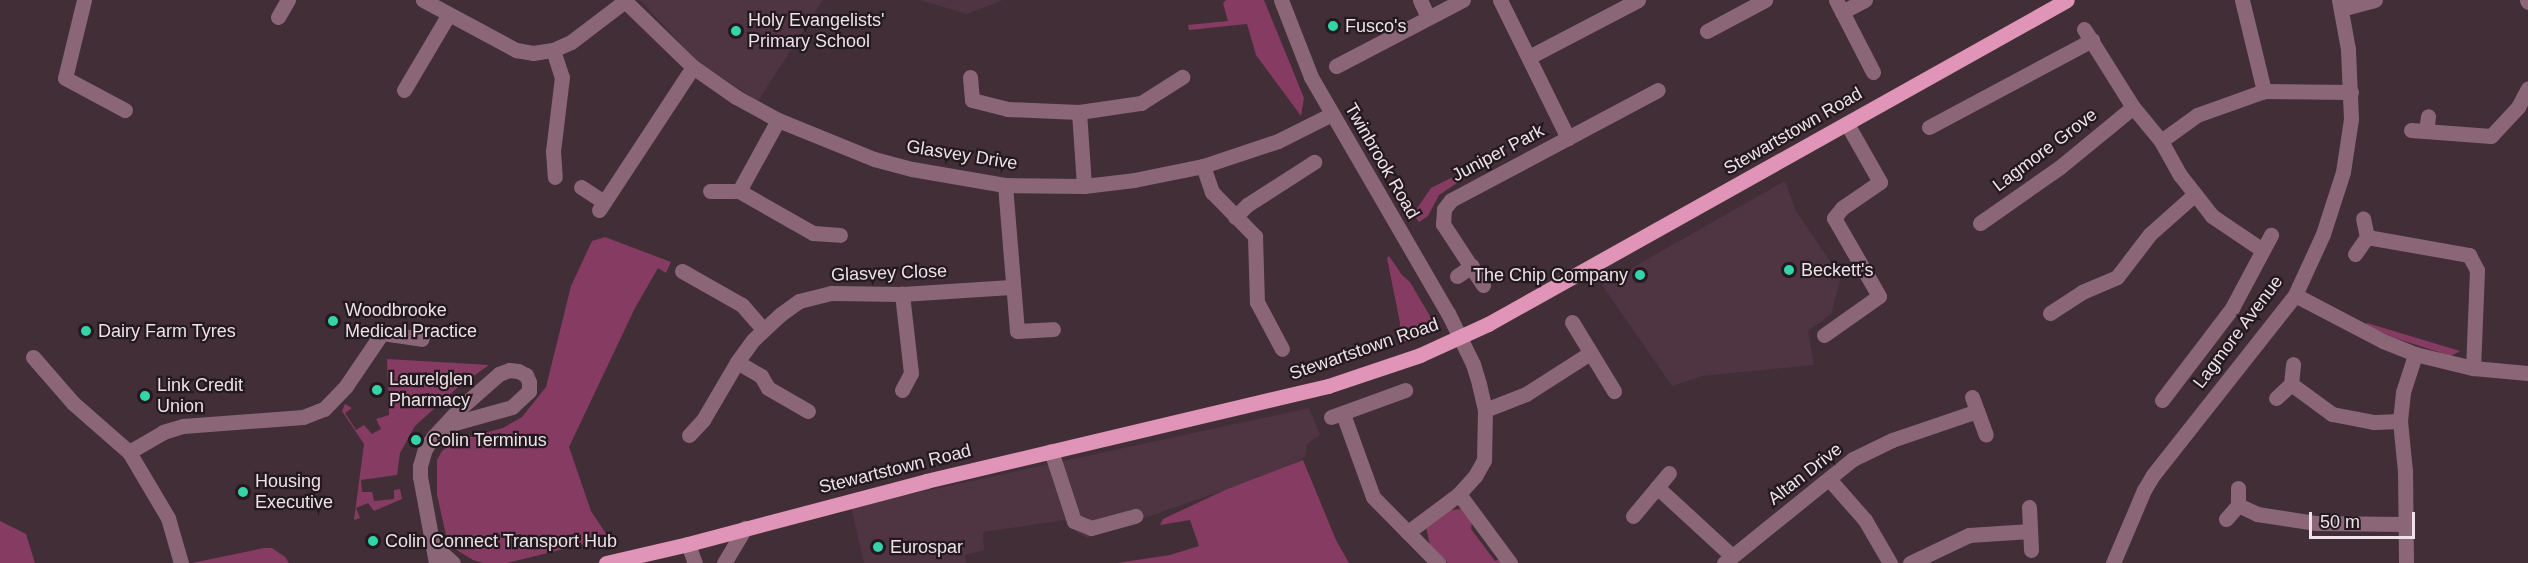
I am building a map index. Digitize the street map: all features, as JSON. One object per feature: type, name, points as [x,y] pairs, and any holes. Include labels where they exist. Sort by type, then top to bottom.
[{"type":"main road","name":"Stewartstown Road","points":[[606,563],[1051,451],[1328,386],[1420,355],[1497,319],[2067,0]]},
{"type":"street","points":[[84,0],[65,78],[125,110]]},
{"type":"street","points":[[278,17],[288,0]]},
{"type":"street","points":[[423,0],[516,50],[533,53],[553,50],[571,42],[625,1]]},
{"type":"street","name":"Twinbrook Road","points":[[1281,0],[1311,77],[1460,336],[1476,373],[1485,410],[1484,460],[1460,494],[1408,532]]},
{"type":"street","points":[[1420,0],[1428,17]]},
{"type":"street","points":[[1336,66],[1463,0]]},
{"type":"street","name":"Juniper Park","points":[[1500,0],[1568,138]]},
{"type":"street","points":[[1529,57],[1638,0]]},
{"type":"street","points":[[1707,31],[1765,0]]},
{"type":"street","points":[[2242,0],[2264,91]]},
{"type":"street","points":[[2340,4],[2375,0]]},
{"type":"street","name":"Glasvey Drive","points":[[625,1],[693,67],[736,97],[778,120],[874,159],[912,169],[1005,185],[1084,186],[1134,180],[1203,166],[1278,141],[1332,114]]},
{"type":"street","points":[[1861,2],[1839,6],[1873,72]]},
{"type":"street","name":"Lagmore Avenue","points":[[2113,563],[2144,490],[2153,475],[2295,295],[2324,234],[2343,172],[2351,119],[2348,49],[2340,4]]},
{"type":"street","points":[[404,90],[449,14]]},
{"type":"street","points":[[1929,127],[2088,34],[2133,107],[2161,141],[2180,175],[2212,216],[2261,249]]},
{"type":"street","points":[[553,50],[562,76],[553,151],[555,177]]},
{"type":"street","points":[[581,187],[602,206],[693,67]]},
{"type":"street","points":[[970,77],[972,100],[1007,109],[1079,112],[1141,103],[1182,77]]},
{"type":"street","points":[[2422,126],[2491,136],[2518,107],[2528,88]]},
{"type":"street","name":"Juniper Park","points":[[1483,285],[1443,224],[1444,209],[1452,200],[1658,90]]},
{"type":"street","points":[[2161,141],[2197,116],[2264,91],[2351,92]]},
{"type":"street","name":"Lagmore Grove","points":[[1980,223],[2060,167],[2133,107]]},
{"type":"street","points":[[1079,112],[1084,186]]},
{"type":"street","points":[[739,191],[778,120]]},
{"type":"street","points":[[1824,335],[1879,296],[1834,218],[1842,208],[1880,182],[1847,124]]},
{"type":"street","points":[[1235,217],[1247,205],[1314,162]]},
{"type":"street","points":[[1203,166],[1212,192],[1255,236],[1257,303],[1282,348]]},
{"type":"street","points":[[1005,185],[1011,287],[1017,331],[1053,329]]},
{"type":"street","points":[[710,191],[739,191],[813,233],[840,235]]},
{"type":"street","points":[[2050,313],[2082,292],[2117,277],[2150,234],[2195,194]]},
{"type":"street","points":[[2355,254],[2367,237],[2363,218]]},
{"type":"street","points":[[2162,400],[2232,308],[2261,249],[2271,235]]},
{"type":"street","points":[[2367,237],[2469,255],[2477,270],[2473,368]]},
{"type":"street","points":[[1457,276],[1472,266]]},
{"type":"street","points":[[682,271],[742,305],[763,329]]},
{"type":"street","name":"Glasvey Close","points":[[689,435],[703,420],[737,362],[763,329],[800,302],[831,293],[903,294],[1011,287]]},
{"type":"street","points":[[902,390],[911,373],[903,294]]},
{"type":"street","points":[[2295,295],[2383,341],[2415,354],[2473,368],[2528,373]]},
{"type":"street","points":[[1572,322],[1614,391]]},
{"type":"street","points":[[129,452],[163,432],[183,426],[303,417],[324,409],[346,386],[382,333],[422,339]]},
{"type":"street","points":[[1485,410],[1526,394],[1590,353]]},
{"type":"street","points":[[2406,563],[2405,471],[2400,421],[2403,392],[2415,354]]},
{"type":"street","points":[[33,357],[73,404],[129,452],[168,518],[181,563]]},
{"type":"street","points":[[737,362],[761,376],[768,388],[808,411]]},
{"type":"street","points":[[2276,398],[2291,384],[2293,364]]},
{"type":"street","points":[[436,563],[420,466],[425,449],[439,431],[465,403],[499,374],[509,370],[526,375],[530,382],[529,391],[512,407],[458,422],[439,431]]},
{"type":"street","points":[[2291,384],[2332,414],[2374,422],[2400,421]]},
{"type":"street","points":[[1405,390],[1337,415],[1373,497],[1438,563]]},
{"type":"street","name":"Altan Drive","points":[[1657,487],[1728,559],[1852,459],[1974,404],[1986,435]]},
{"type":"street","points":[[1051,451],[1074,521],[1091,528],[1135,516]]},
{"type":"street","points":[[1633,516],[1669,473]]},
{"type":"street","points":[[1829,479],[1866,520],[1890,563]]},
{"type":"street","points":[[2226,519],[2238,505],[2238,488]]},
{"type":"street","points":[[1460,494],[1510,563]]},
{"type":"street","points":[[2238,505],[2257,514],[2297,521],[2404,524]]},
{"type":"street","points":[[2029,507],[2031,550]]},
{"type":"street","points":[[723,563],[745,528]]},
{"type":"street","points":[[1910,563],[1969,535],[2030,531]]},
{"type":"street","points":[[432,544],[453,563]]},
{"type":"street","points":[[688,544],[695,563]]},
{"type":"shaded area","name":"Holy Evangelists' Primary School","points":[[640,0],[823,0],[758,101],[698,62]]},
{"type":"shaded area","name":"Holy Evangelists' Primary School","points":[[920,0],[1003,0],[967,14]]},
{"type":"shaded area","points":[[1226,0],[1264,0],[1304,98],[1301,116],[1256,55],[1247,24],[1189,30],[1188,25],[1228,21],[1223,3]]},
{"type":"shaded area","points":[[1453,177],[1457,183],[1439,195],[1428,216],[1419,222],[1413,214],[1431,188]]},
{"type":"shaded area","points":[[1785,181],[1796,211],[1841,277],[1831,314],[1808,331],[1814,365],[1702,376],[1672,386],[1602,285]]},
{"type":"shaded area","points":[[605,237],[671,262],[666,273],[658,268],[635,308],[569,447],[591,511],[609,538],[507,563],[483,563],[473,560],[455,549],[446,535],[437,495],[437,460],[442,451],[454,441],[503,428],[522,417],[546,387],[571,286],[592,241]]},
{"type":"shaded area","points":[[1389,256],[1402,275],[1410,282],[1434,323],[1431,328],[1398,345],[1400,323],[1387,258]]},
{"type":"shaded area","points":[[2367,323],[2460,351],[2451,356],[2395,338],[2366,325]]},
{"type":"shaded area","points":[[387,359],[489,365],[458,387],[415,426],[400,453],[397,475],[361,480],[362,492],[372,492],[374,501],[394,499],[394,490],[400,489],[402,499],[374,511],[368,503],[356,508],[360,518],[354,520],[364,444],[342,411],[345,404],[352,408],[345,413],[356,430],[364,425],[372,434],[381,429],[376,419],[389,415]]},
{"type":"shaded area","points":[[1309,408],[1320,435],[1307,444],[1305,457],[1282,470],[1087,538],[1075,531],[1065,520],[983,532],[984,550],[965,555],[966,563],[864,563],[851,507]]},
{"type":"shaded area","points":[[1303,460],[1336,540],[1349,563],[1117,563],[1170,555],[1199,546],[1190,520],[1160,525],[1163,519],[1225,490]]},
{"type":"shaded area","points":[[1461,509],[1472,522],[1471,529],[1495,561],[1500,559],[1501,563],[1448,563],[1430,546],[1426,527],[1449,510]]},
{"type":"shaded area","points":[[0,521],[26,534],[35,563],[0,563]]},
{"type":"shaded area","points":[[272,548],[285,557],[289,563],[192,563]]},
{"type":"place","name":"Fusco's","points":[[1333,26]]},
{"type":"place","name":"Holy Evangelists' Primary School","points":[[736,31]]},
{"type":"place","name":"Beckett's","points":[[1789,270]]},
{"type":"place","name":"The Chip Company","points":[[1640,275]]},
{"type":"place","name":"Woodbrooke Medical Practice","points":[[333,321]]},
{"type":"place","name":"Dairy Farm Tyres","points":[[86,331]]},
{"type":"place","name":"Laurelglen Pharmacy","points":[[377,390]]},
{"type":"place","name":"Link Credit Union","points":[[145,396]]},
{"type":"place","name":"Colin Terminus","points":[[416,440]]},
{"type":"place","name":"Housing Executive","points":[[243,492]]},
{"type":"place","name":"Colin Connect Transport Hub","points":[[373,541]]},
{"type":"place","name":"Eurospar","points":[[878,547]]}]
